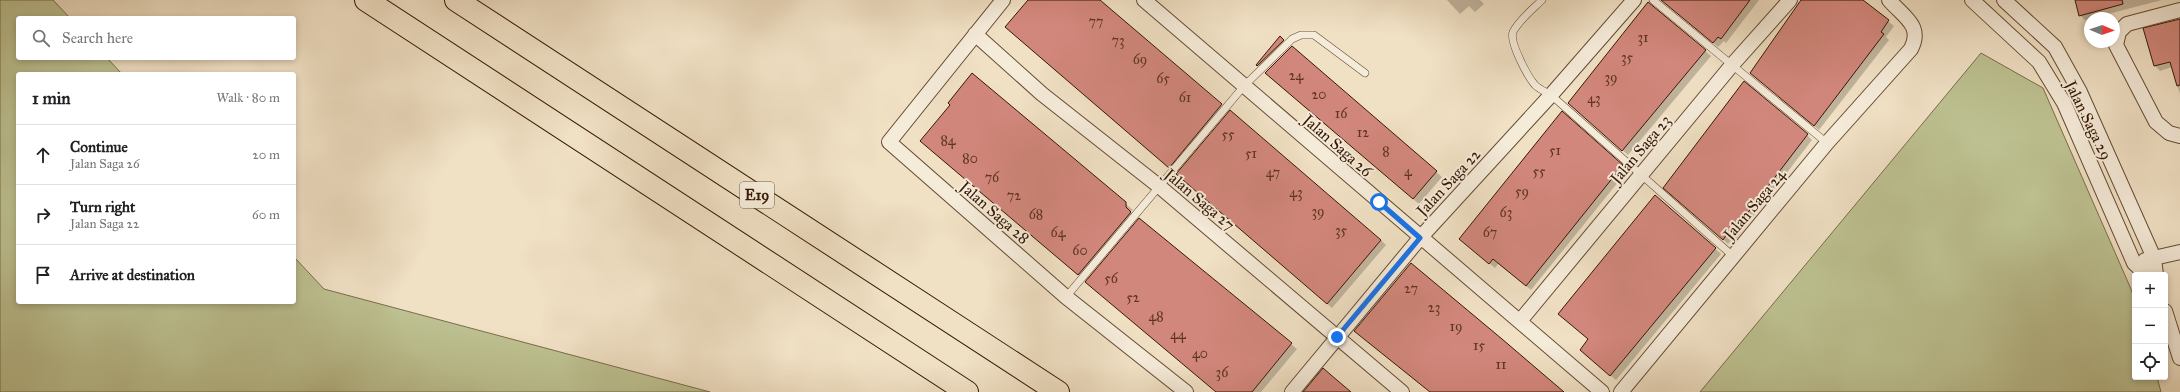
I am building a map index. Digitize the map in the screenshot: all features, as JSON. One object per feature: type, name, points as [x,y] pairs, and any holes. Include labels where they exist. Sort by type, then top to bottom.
[{"type":"highway","points":[[366,0],[967,392]]},
{"type":"highway","name":"E19","points":[[456,0],[1058,392]]},
{"type":"street","points":[[975,34],[1003,0]]},
{"type":"street","name":"Jalan Saga 26","points":[[1144,0],[1420,238],[1602,392]]},
{"type":"street","name":"Jalan Saga 22","points":[[1292,392],[1420,238],[1551,95],[1634,0]]},
{"type":"street","name":"Jalan Saga 23","points":[[1520,322],[1732,65],[1790,0]]},
{"type":"street","name":"Jalan Saga 24","points":[[1620,392],[1826,143],[1911,49],[1916,39],[1916,30],[1889,0]]},
{"type":"street","name":"Jalan Saga 29","points":[[1972,0],[2039,62],[2064,103],[2134,263],[2144,272]]},
{"type":"street","name":"Jalan Saga 29","points":[[2004,0],[2055,46],[2080,92],[2154,258],[2156,272]]},
{"type":"street","points":[[2180,10],[2127,24],[2119,32],[2116,45],[2156,122],[2169,133],[2180,136]]},
{"type":"street","name":"Jalan Saga 27","points":[[975,34],[1042,94],[1160,186],[1402,392]]},
{"type":"street","name":"Jalan Saga 28","points":[[975,34],[889,142],[1066,297],[1186,392]]},
{"type":"street","points":[[2134,263],[2180,252]]},
{"type":"street","points":[[2168,320],[2180,358]]},
{"type":"lane","points":[[1542,0],[1513,32],[1513,42],[1536,86],[1551,95],[1733,256]]},
{"type":"lane","points":[[1653,0],[1826,143]]},
{"type":"lane","points":[[1066,297],[1244,86],[1292,39],[1302,35],[1314,34],[1365,73]]},
{"type":"green space","points":[[0,0],[53,0],[68,16],[16,16],[16,60],[109,60],[120,72],[16,72],[16,304],[296,304],[296,259],[324,289],[710,392],[0,392]]},
{"type":"green space","points":[[1981,53],[2043,88],[2132,292],[2132,380],[2158,380],[2161,392],[1700,392]]},
{"type":"building","points":[[1028,0],[1100,0],[1222,104],[1169,168],[1005,27]]},
{"type":"building","points":[[1661,0],[1750,0],[1721,39],[1718,37],[1713,43]]},
{"type":"building","points":[[1801,0],[1863,0],[1889,20],[1881,32],[1884,34],[1814,126],[1750,73]]},
{"type":"building","points":[[2075,0],[2122,0],[2123,4],[2094,12],[2084,12],[2084,15],[2079,16]]},
{"type":"building","points":[[1648,2],[1706,50],[1622,151],[1568,103]]},
{"type":"building","points":[[2180,19],[2180,85],[2177,86],[2170,62],[2154,66],[2143,28]]},
{"type":"building","points":[[1280,36],[1284,40],[1257,66],[1256,65]]},
{"type":"building","points":[[1292,46],[1437,171],[1413,199],[1265,73]]},
{"type":"building","points":[[972,73],[1126,202],[1126,207],[1131,212],[1078,275],[920,141],[950,105],[948,103]]},
{"type":"building","points":[[1744,81],[1808,134],[1730,236],[1727,234],[1723,240],[1663,188]]},
{"type":"building","points":[[1230,110],[1381,240],[1327,304],[1176,174]]},
{"type":"building","points":[[1562,111],[1623,165],[1526,286],[1493,259],[1489,264],[1459,239]]},
{"type":"building","points":[[1655,195],[1716,248],[1610,376],[1580,350],[1588,339],[1558,314]]},
{"type":"building","points":[[1139,218],[1292,343],[1252,392],[1216,392],[1085,282]]},
{"type":"building","points":[[1411,263],[1564,392],[1430,392],[1354,331]]},
{"type":"building","points":[[1323,368],[1331,375],[1351,392],[1303,392]]},
{"type":"route","points":[[1337,337],[1420,238],[1379,202]]}]
